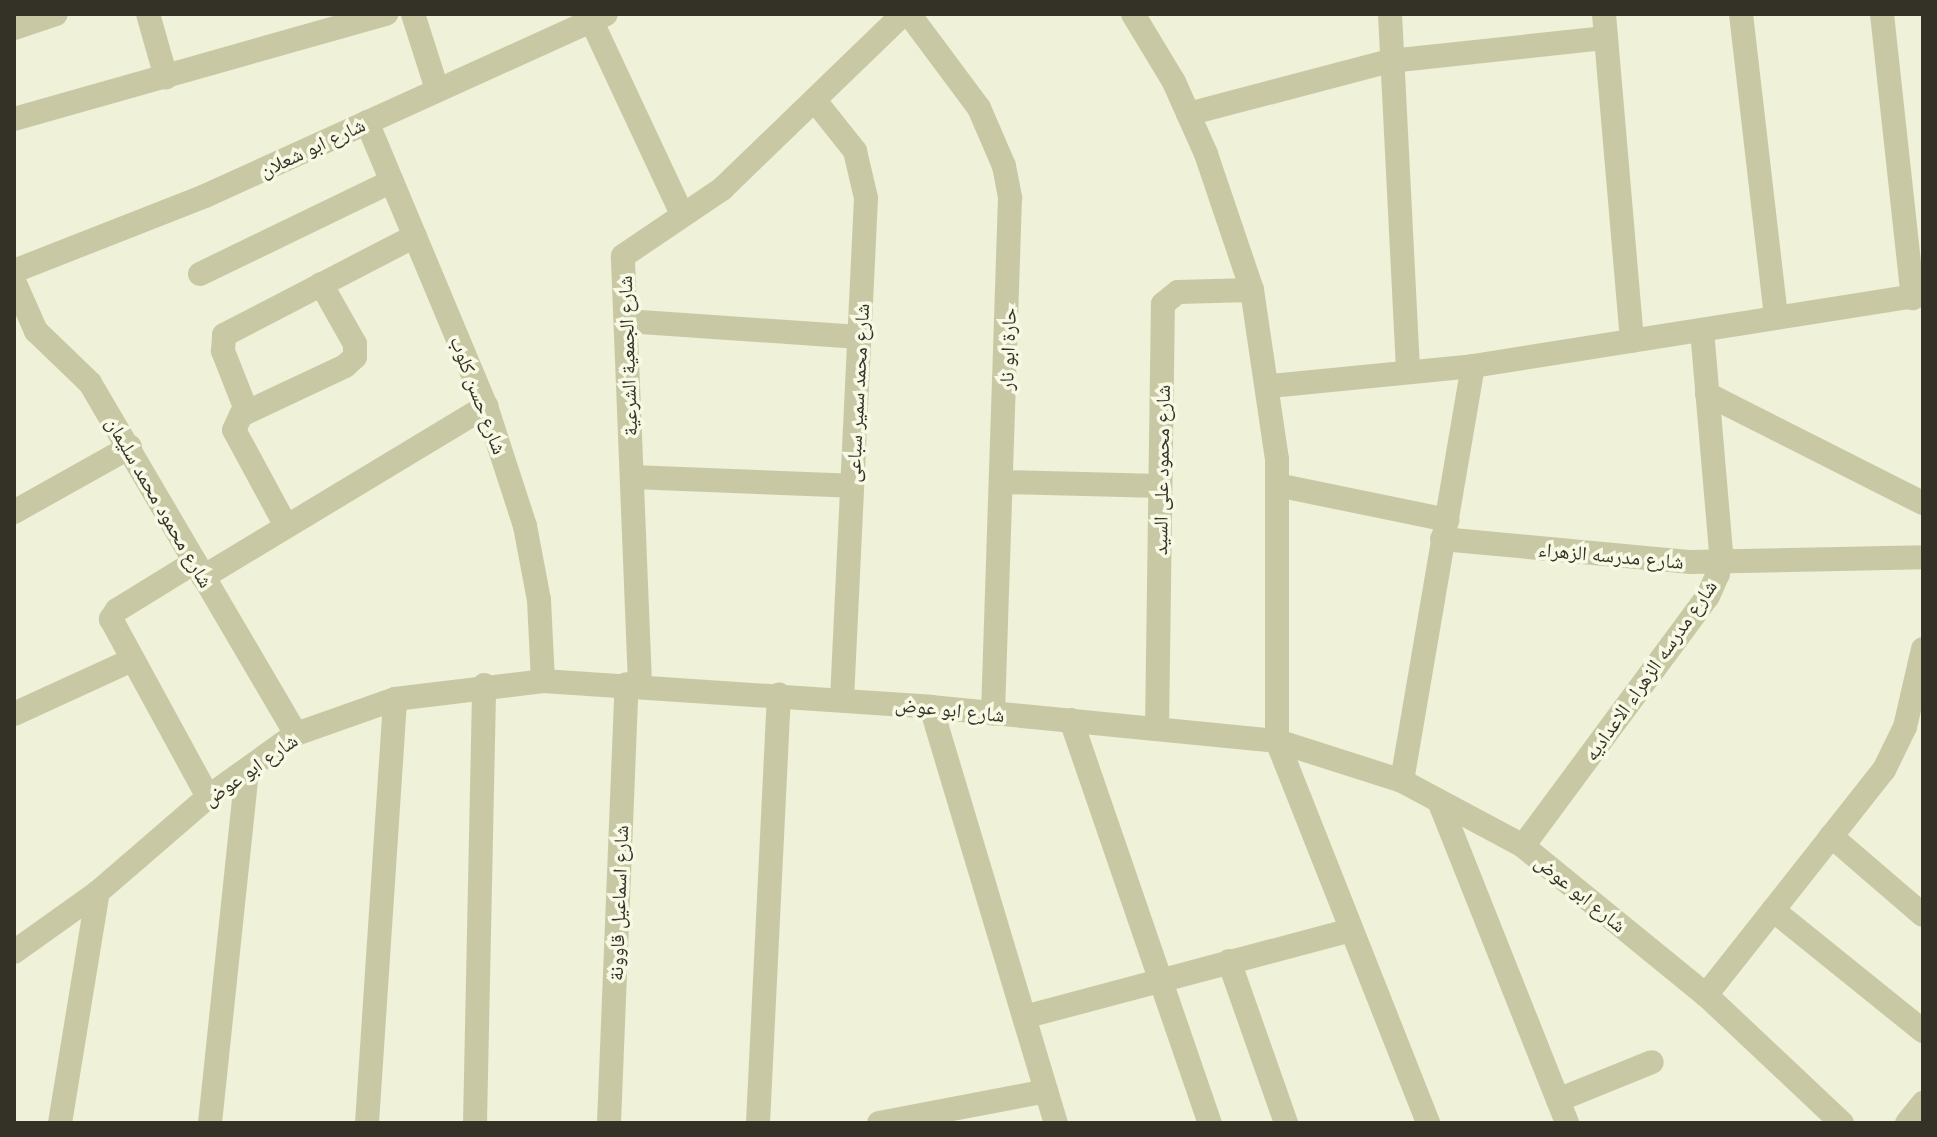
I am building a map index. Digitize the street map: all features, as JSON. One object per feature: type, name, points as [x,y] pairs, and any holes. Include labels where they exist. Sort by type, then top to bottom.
[{"type":"street","points":[[14,28],[56,14]]},
{"type":"street","points":[[148,14],[166,77]]},
{"type":"street","points":[[14,119],[386,14]]},
{"type":"street","points":[[413,14],[437,89]]},
{"type":"street","name":"شارع الجمعية الشرعية","points":[[634,684],[626,250],[722,189],[906,14]]},
{"type":"street","name":"حارة ابو نار","points":[[906,14],[979,108],[1004,166],[1011,229],[993,714]]},
{"type":"street","points":[[1133,14],[1188,114],[1252,290],[1270,386],[1277,485],[1277,741],[1428,1123]]},
{"type":"street","points":[[1390,14],[1408,369]]},
{"type":"street","points":[[1741,14],[1776,317]]},
{"type":"street","points":[[1270,386],[1408,369],[1473,366],[1918,297],[1882,14]]},
{"type":"street","points":[[599,18],[682,214]]},
{"type":"street","name":"شارع ابو شعلان","points":[[14,271],[205,196],[599,18]]},
{"type":"street","points":[[1188,114],[1390,61],[1605,26],[1632,341]]},
{"type":"street","name":"شارع محمد سمير سباعى","points":[[816,102],[855,151],[863,174],[859,337],[842,699]]},
{"type":"street","name":"شارع حسن كلوب","points":[[367,122],[486,406],[534,563],[543,681]]},
{"type":"street","points":[[200,274],[392,181]]},
{"type":"street","points":[[247,412],[223,351],[224,335],[415,236]]},
{"type":"street","name":"شارع محمود محمد سليمان","points":[[14,281],[36,331],[78,367],[130,447],[296,734]]},
{"type":"street","points":[[286,526],[235,438],[236,422],[247,412],[345,366],[355,357],[355,344],[321,284]]},
{"type":"street","name":"شارع محمود على السيد","points":[[1157,729],[1163,304],[1178,292],[1252,290]]},
{"type":"street","points":[[626,321],[859,337]]},
{"type":"street","name":"شارع مدرسه الزهراء الاعداديه","points":[[1523,846],[1708,596],[1720,563],[1702,331]]},
{"type":"street","points":[[1402,781],[1473,366]]},
{"type":"street","points":[[1707,394],[1923,503]]},
{"type":"street","points":[[208,797],[112,624],[113,614],[286,526],[486,406]]},
{"type":"street","points":[[14,512],[130,447]]},
{"type":"street","points":[[632,477],[852,486]]},
{"type":"street","points":[[1001,482],[1160,486]]},
{"type":"street","name":"شارع مدرسه الزهراء","points":[[1277,485],[1444,530],[1720,563],[1923,557]]},
{"type":"street","points":[[1706,995],[1896,749],[1923,649]]},
{"type":"street","points":[[14,714],[132,660]]},
{"type":"street","name":"شارع ابو عوض","points":[[17,941],[98,892],[208,797],[296,734],[395,699],[484,685],[543,681],[634,684],[842,699],[1071,720],[1277,741],[1402,781],[1523,846],[1706,995],[1842,1123]]},
{"type":"street","name":"شارع اسماعيل قاوونة","points":[[609,1123],[634,684]]},
{"type":"street","points":[[475,1123],[484,685]]},
{"type":"street","points":[[758,1123],[779,695]]},
{"type":"street","points":[[367,1123],[395,699]]},
{"type":"street","points":[[931,707],[1056,1123]]},
{"type":"street","points":[[1071,720],[1210,1123]]},
{"type":"street","points":[[210,1123],[247,771]]},
{"type":"street","points":[[1439,801],[1567,1123]]},
{"type":"street","points":[[1831,836],[1923,915]]},
{"type":"street","points":[[60,1123],[98,892]]},
{"type":"street","points":[[1773,910],[1923,1031]]},
{"type":"street","points":[[1024,1017],[1351,930]]},
{"type":"street","points":[[1229,961],[1286,1123]]},
{"type":"street","points":[[1558,1100],[1652,1062]]},
{"type":"street","points":[[879,1123],[1046,1091]]},
{"type":"street","points":[[1907,1123],[1923,1103]]}]
